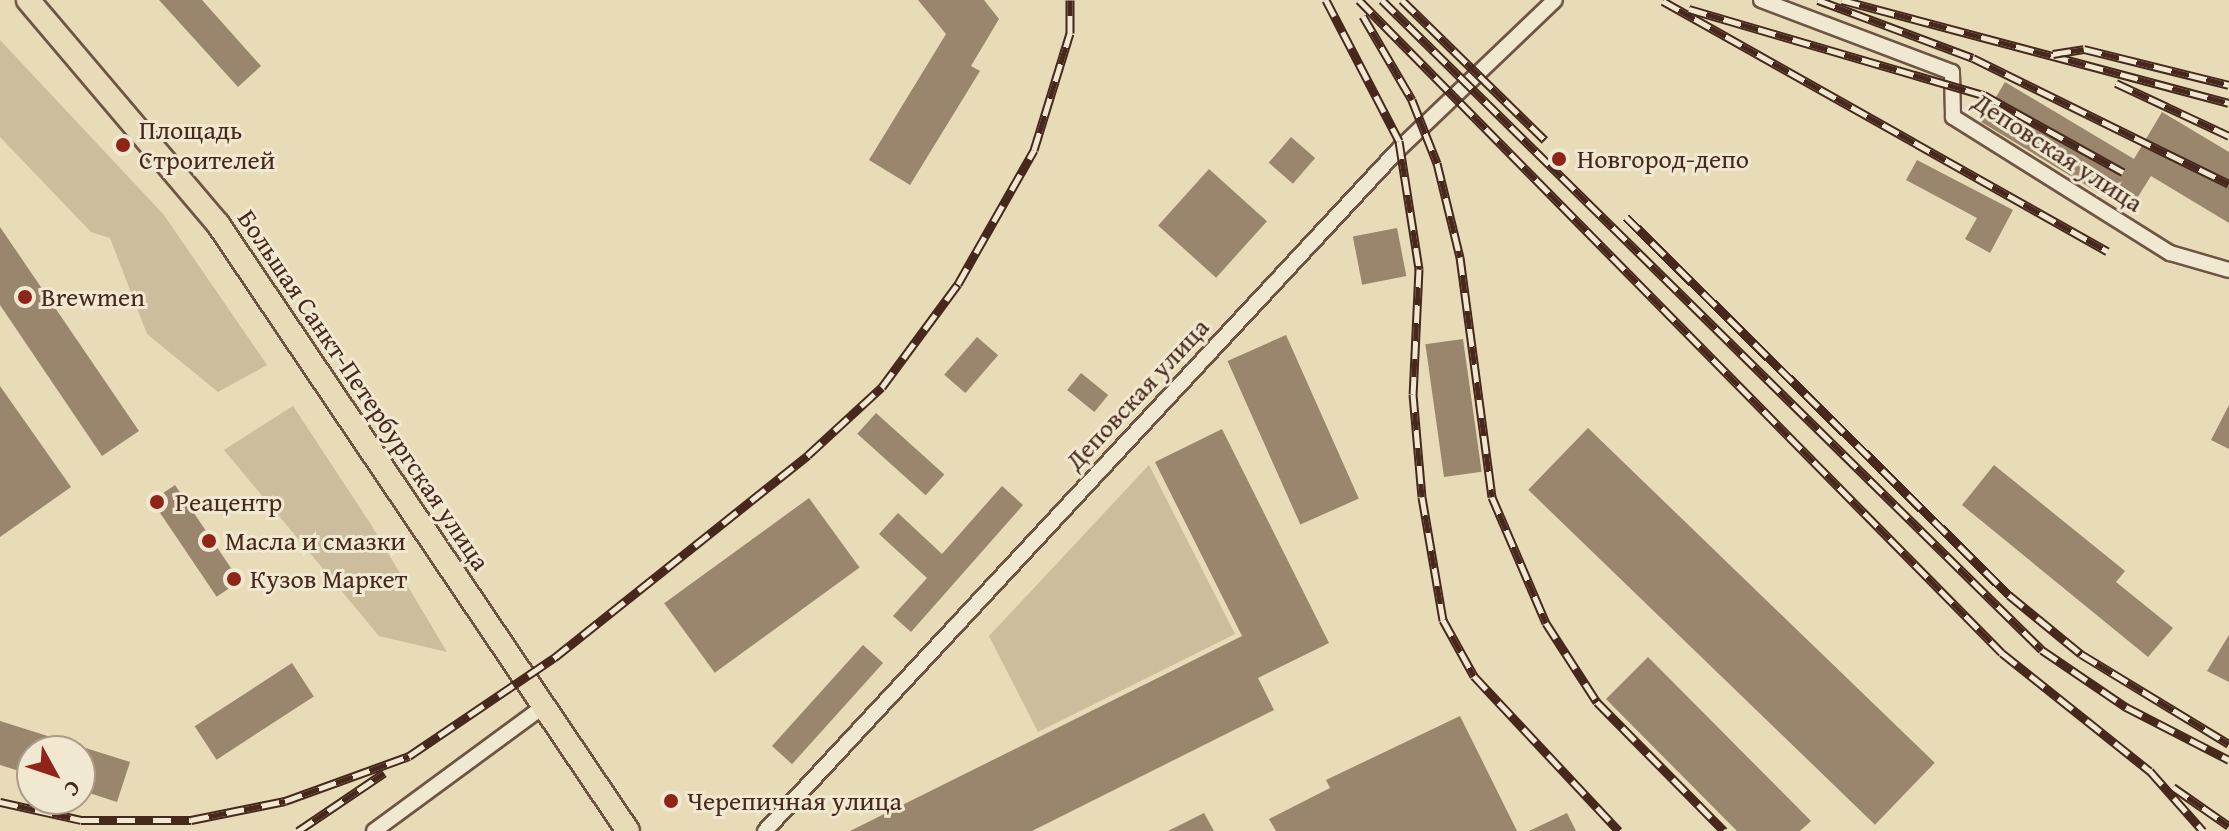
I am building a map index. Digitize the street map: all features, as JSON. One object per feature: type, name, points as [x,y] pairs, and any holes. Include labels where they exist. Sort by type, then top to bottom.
[{"type":"main road","name":"Большая Санкт-Петербургская улица","points":[[28,0],[218,224],[628,831]]},
{"type":"street","name":"Деповская улица","points":[[765,831],[1400,148],[1555,0]]},
{"type":"street","name":"Деповская улица","points":[[1761,0],[1952,72],[1953,117],[2170,253],[2229,270]]},
{"type":"street","points":[[374,831],[544,706]]},
{"type":"shaded area","points":[[0,40],[164,215],[267,365],[218,392],[147,334],[110,238],[91,232],[0,137]]},
{"type":"shaded area","points":[[293,406],[370,523],[447,652],[379,636],[224,450]]},
{"type":"shaded area","points":[[1149,465],[1235,634],[1038,732],[989,636]]},
{"type":"building","points":[[159,0],[202,0],[261,66],[238,87]]},
{"type":"building","points":[[918,0],[984,0],[999,19],[971,66],[980,71],[910,185],[869,160],[946,34]]},
{"type":"building","points":[[2005,82],[2134,159],[2162,112],[2229,152],[2229,223],[2151,176],[2129,211],[1981,122]]},
{"type":"building","points":[[1291,137],[1315,158],[1293,184],[1269,163]]},
{"type":"building","points":[[1917,160],[2013,210],[1990,253],[1965,239],[1977,218],[1906,180]]},
{"type":"building","points":[[1209,169],[1267,221],[1216,278],[1158,225]]},
{"type":"building","points":[[0,227],[139,431],[102,456],[0,305]]},
{"type":"building","points":[[1397,228],[1406,276],[1362,285],[1353,237]]},
{"type":"building","points":[[1286,335],[1359,499],[1300,525],[1228,361]]},
{"type":"building","points":[[977,337],[998,355],[965,393],[944,375]]},
{"type":"building","points":[[1463,339],[1482,472],[1444,477],[1425,344]]},
{"type":"building","points":[[1081,373],[1108,395],[1094,412],[1067,390]]},
{"type":"building","points":[[0,386],[71,487],[0,537]]},
{"type":"building","points":[[2229,405],[2229,449],[2211,440]]},
{"type":"building","points":[[876,413],[944,475],[926,495],[857,434]]},
{"type":"building","points":[[1588,428],[1935,763],[1875,825],[1528,490]]},
{"type":"building","points":[[1222,429],[1329,643],[1258,678],[1274,710],[1032,831],[850,831],[1242,636],[1155,462]]},
{"type":"building","points":[[1994,465],[2125,571],[2116,582],[2173,628],[2148,657],[1962,505]]},
{"type":"building","points":[[175,485],[240,581],[217,597],[152,501]]},
{"type":"building","points":[[1002,486],[1023,505],[911,632],[893,616],[927,578],[879,534],[898,513],[942,554]]},
{"type":"building","points":[[809,498],[860,568],[715,673],[664,603]]},
{"type":"building","points":[[2229,635],[2229,682],[2207,671]]},
{"type":"building","points":[[863,645],[883,663],[792,764],[772,746]]},
{"type":"building","points":[[1648,657],[1811,821],[1800,831],[1737,831],[1606,699]]},
{"type":"building","points":[[292,663],[314,697],[216,760],[195,726]]},
{"type":"building","points":[[1460,716],[1517,831],[1276,831],[1269,819],[1330,788],[1326,780]]},
{"type":"building","points":[[0,721],[44,735],[16,735],[16,770],[0,765]]},
{"type":"building","points":[[96,751],[130,762],[117,802],[96,795]]},
{"type":"building","points":[[1204,813],[1214,831],[1168,831]]},
{"type":"building","points":[[1567,813],[1576,831],[1529,831]]},
{"type":"railway","points":[[0,802],[81,820],[191,820],[285,801],[409,756],[554,658],[808,455],[882,387],[958,284],[1034,150],[1070,33],[1070,0]]},
{"type":"railway","points":[[1326,0],[1399,141],[1419,269],[1413,394],[1422,497],[1443,620],[1474,676],[1619,831]]},
{"type":"railway","points":[[1359,0],[2002,653],[2150,771],[2203,831]]},
{"type":"railway","points":[[1382,0],[2042,650],[2126,707],[2229,760]]},
{"type":"railway","points":[[1402,0],[1545,140]]},
{"type":"railway","points":[[1818,0],[1973,58],[2229,184]]},
{"type":"railway","points":[[1842,0],[2229,103]]},
{"type":"railway","points":[[1663,1],[2107,251]]},
{"type":"railway","points":[[1689,9],[1984,95],[2123,172]]},
{"type":"railway","points":[[1363,16],[1412,100],[1437,163],[1460,257],[1492,497],[1546,623],[1597,702],[1724,831]]},
{"type":"railway","points":[[2053,54],[2084,49],[2229,85]]},
{"type":"railway","points":[[2116,83],[2229,136]]},
{"type":"railway","points":[[1626,217],[2009,595],[2081,654],[2229,744]]},
{"type":"railway","points":[[298,831],[384,773]]},
{"type":"railway","points":[[2173,787],[2229,826]]},
{"type":"place","name":"Площадь Строителей","points":[[123,145]]},
{"type":"place","name":"Новгород-депо","points":[[1559,159]]},
{"type":"place","name":"Brewmen","points":[[25,297]]},
{"type":"place","name":"Реацентр","points":[[157,502]]},
{"type":"place","name":"Масла и смазки","points":[[209,541]]},
{"type":"place","name":"Кузов Маркет","points":[[234,579]]},
{"type":"place","name":"Черепичная улица","points":[[671,801]]}]
